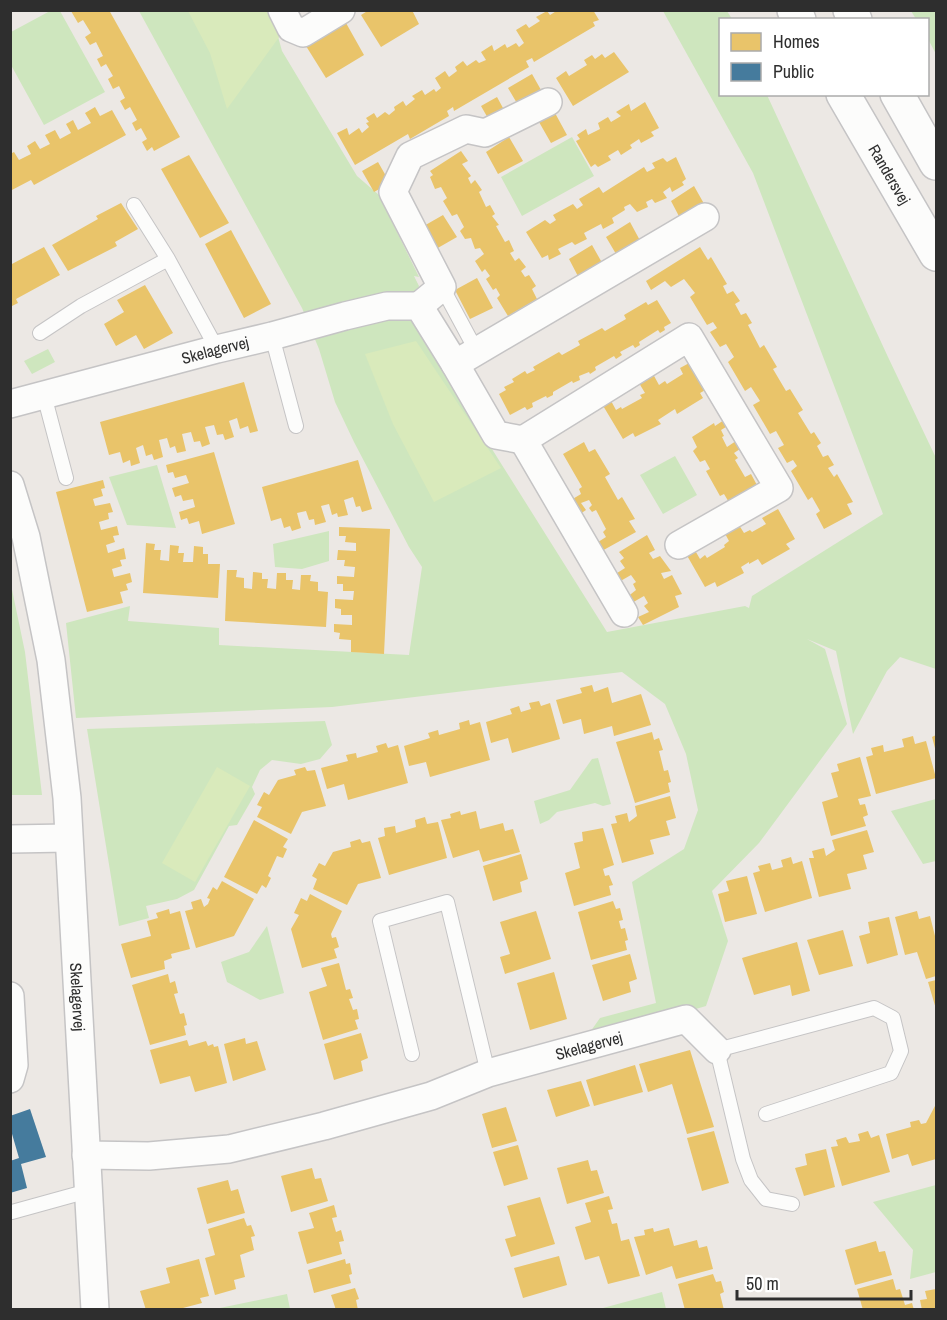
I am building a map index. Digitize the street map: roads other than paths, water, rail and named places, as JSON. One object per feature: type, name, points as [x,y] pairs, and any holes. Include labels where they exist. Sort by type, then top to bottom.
[{"type":"main road","name":"Randersvej","points":[[844,96],[936,254]]},
{"type":"main road","points":[[898,96],[936,163]]},
{"type":"street","points":[[282,10],[291,28],[303,33],[341,10]]},
{"type":"street","points":[[548,102],[485,133],[466,129],[410,156],[393,192],[442,287],[419,306],[466,358],[496,435],[523,440],[689,337],[779,488],[679,545]]},
{"type":"street","points":[[466,358],[705,217]]},
{"type":"street","name":"Skelagervej","points":[[10,404],[345,316],[387,306],[419,306]]},
{"type":"street","points":[[523,440],[624,613]]},
{"type":"street","name":"Skelagervej","points":[[10,485],[16,527],[51,660],[67,798],[95,1310]]},
{"type":"street","points":[[10,839],[68,838]]},
{"type":"street","points":[[10,996],[14,1065],[10,1079]]},
{"type":"street","name":"Skelagervej","points":[[86,1155],[149,1156],[229,1149],[324,1126],[431,1096],[488,1073],[686,1019],[717,1050]]},
{"type":"lane","points":[[134,205],[168,259],[217,349]]},
{"type":"lane","points":[[40,333],[81,306],[168,259]]},
{"type":"lane","points":[[442,287],[466,358]]},
{"type":"lane","points":[[272,336],[296,426]]},
{"type":"lane","points":[[44,396],[66,478]]},
{"type":"lane","points":[[411,1054],[380,921],[447,902],[488,1073]]},
{"type":"lane","points":[[766,1114],[891,1073],[901,1051],[893,1018],[874,1008],[717,1050],[743,1159],[752,1180],[766,1199],[792,1204]]},
{"type":"lane","points":[[12,1212],[88,1191]]}]
